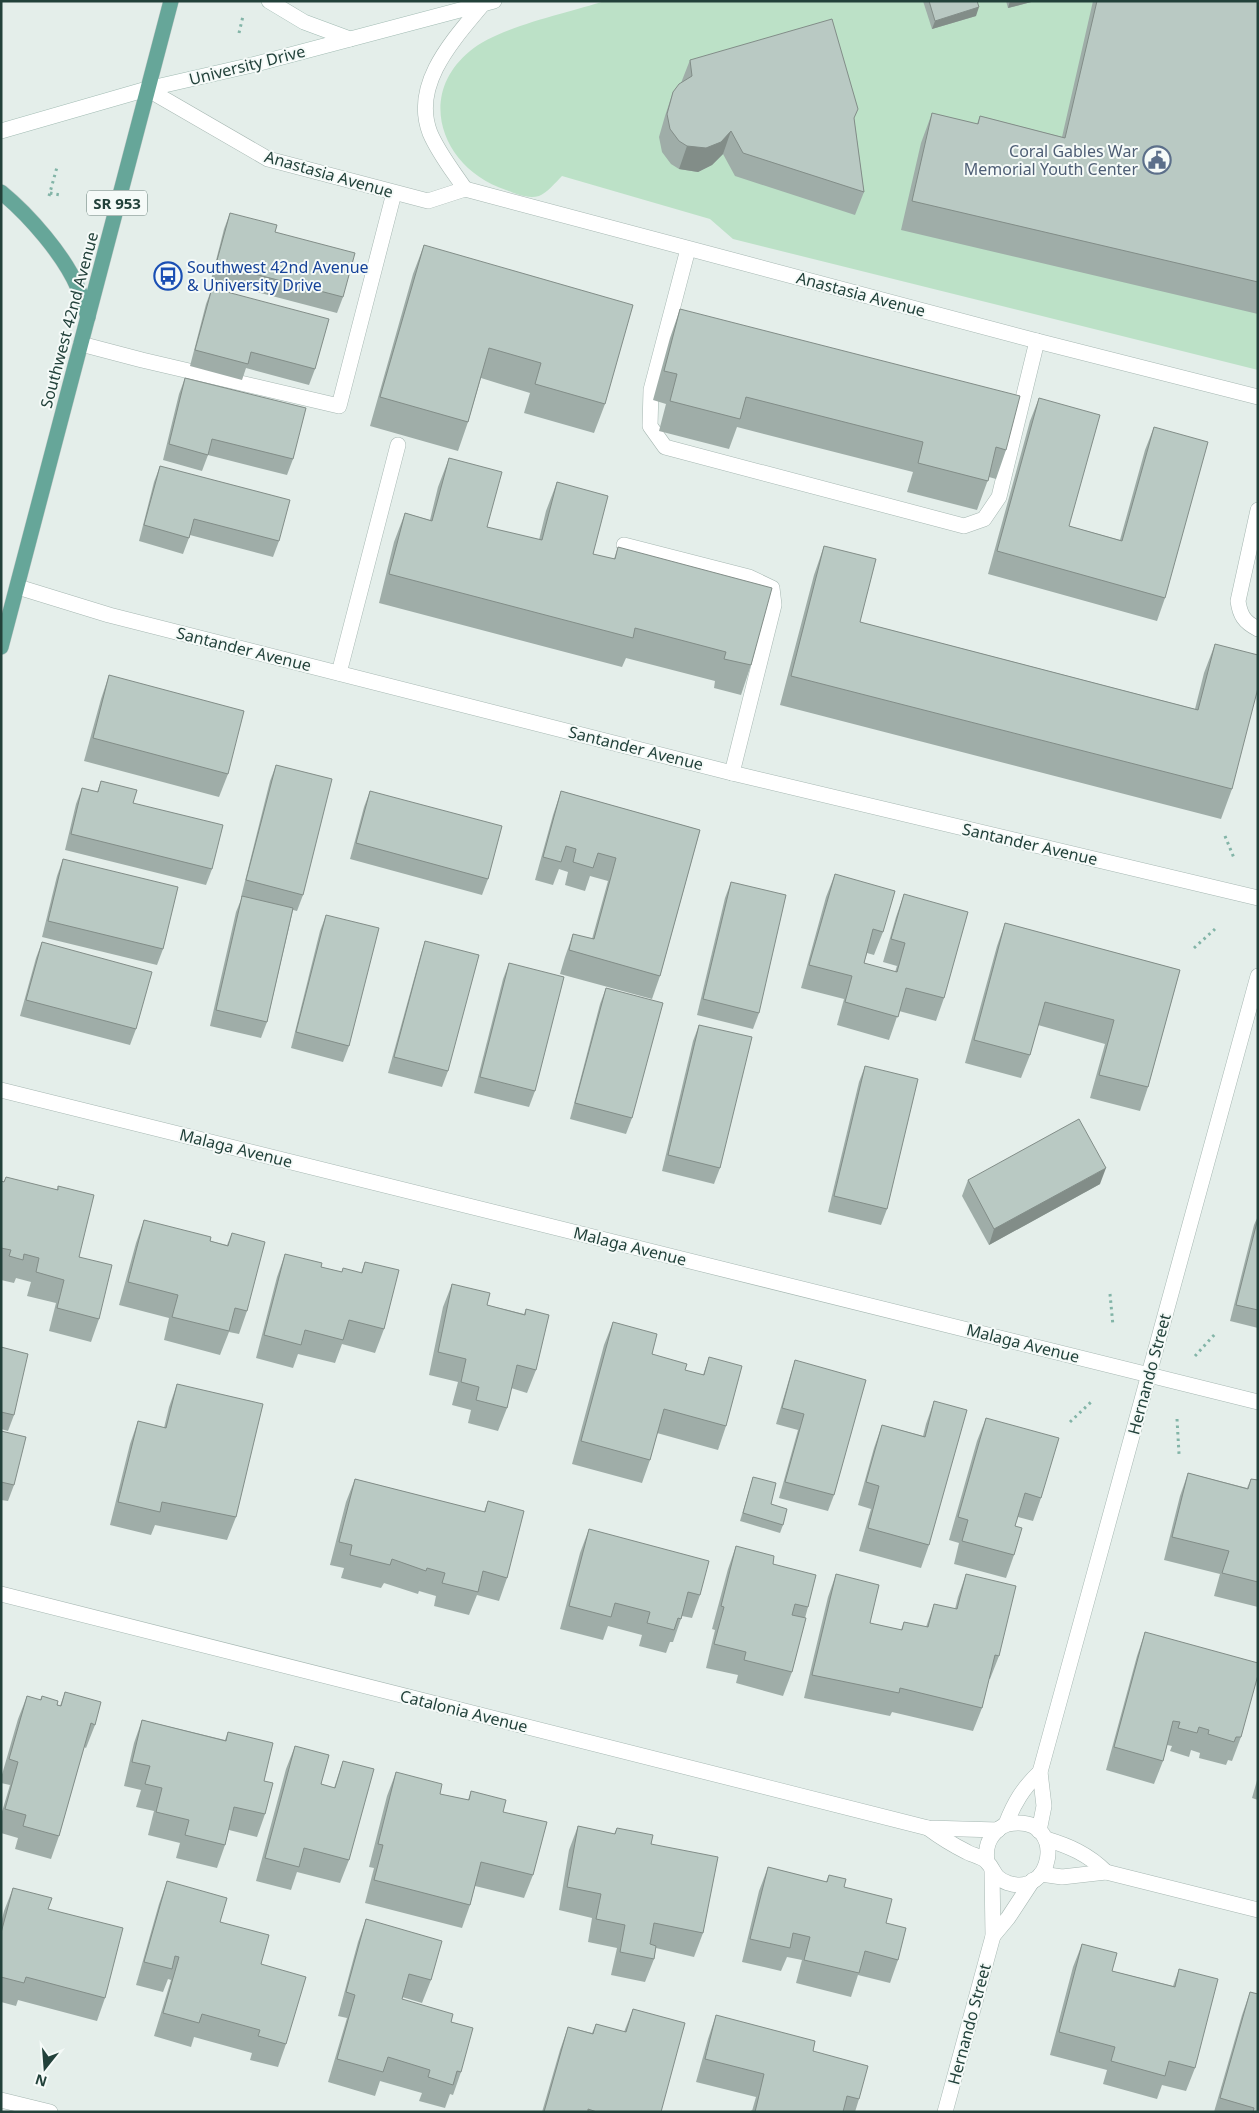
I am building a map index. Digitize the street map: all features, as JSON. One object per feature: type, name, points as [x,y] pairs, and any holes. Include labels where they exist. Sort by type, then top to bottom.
[{"type":"main road","name":"Southwest 42nd Avenue","points":[[1,647],[171,1]]},
{"type":"main road","points":[[1,192],[21,209],[63,262],[77,286],[88,317]]},
{"type":"street","points":[[269,1],[304,22],[350,39]]},
{"type":"street","name":"University Drive","points":[[1,131],[147,89],[489,3]]},
{"type":"street","points":[[465,189],[442,156],[430,133],[426,113],[428,93],[435,70],[446,48],[489,3]]},
{"type":"street","name":"Anastasia Avenue","points":[[147,89],[268,160],[428,202],[465,189],[1037,341],[1258,397]]},
{"type":"street","points":[[81,344],[339,406],[394,193]]},
{"type":"street","points":[[688,249],[651,390],[650,426],[665,447],[675,450],[964,526],[984,520],[999,497],[1037,341]]},
{"type":"street","points":[[339,673],[398,445]]},
{"type":"street","points":[[1258,510],[1238,601],[1240,614],[1258,629]]},
{"type":"street","points":[[624,545],[749,577],[772,588],[774,605],[732,773]]},
{"type":"street","name":"Santander Avenue","points":[[18,587],[110,615],[732,773],[1258,898]]},
{"type":"street","name":"Hernando Street","points":[[1042,1835],[1044,1806],[1040,1772],[1258,976]]},
{"type":"street","name":"Malaga Avenue","points":[[1,1090],[1258,1402]]},
{"type":"street","name":"Catalonia Avenue","points":[[1,1594],[928,1828],[1002,1827],[1024,1823],[1042,1835],[1087,1856],[1106,1872]]},
{"type":"street","points":[[989,1866],[988,1844],[1002,1827],[1023,1788],[1040,1772]]},
{"type":"street","name":"Catalonia Avenue","points":[[928,1828],[941,1838],[989,1866],[998,1878],[1014,1885],[1037,1877],[1062,1877],[1106,1872],[1258,1910]]},
{"type":"street","points":[[1037,1877],[1049,1858],[1042,1835]]},
{"type":"street","name":"Hernando Street","points":[[945,2112],[993,1936],[989,1866]]},
{"type":"street","name":"Hernando Street","points":[[993,1936],[1037,1877]]},
{"type":"street","points":[[1,2100],[50,2112]]},
{"type":"path","points":[[48,201],[57,167]]},
{"type":"path","points":[[50,193],[60,195]]},
{"type":"path","points":[[1225,836],[1234,858]]},
{"type":"path","points":[[1194,948],[1215,929]]},
{"type":"path","points":[[1110,1294],[1113,1326]]},
{"type":"path","points":[[1195,1356],[1215,1334]]},
{"type":"path","points":[[1070,1422],[1091,1402]]},
{"type":"path","points":[[1177,1419],[1179,1454]]},
{"type":"green space","points":[[605,1],[1258,1],[1258,370],[733,239],[710,219],[562,176],[545,193],[535,197],[506,190],[484,180],[466,166],[453,149],[444,130],[440,110],[443,89],[453,69],[470,51],[498,35],[515,28]]},
{"type":"building","points":[[929,1],[977,1],[979,7],[935,21]]},
{"type":"building","name":"Coral Gables War Memorial Youth Center","points":[[1097,1],[1258,1],[1258,282],[912,201],[932,113],[978,124],[980,116],[1065,138]]},
{"type":"building","points":[[832,19],[858,109],[854,118],[864,192],[743,153],[731,131],[721,142],[706,148],[687,146],[679,141],[670,129],[667,114],[673,92],[679,84],[692,76],[690,60]]},
{"type":"building","points":[[230,213],[277,225],[275,232],[355,253],[343,297],[216,264]]},
{"type":"building","points":[[424,245],[633,305],[605,404],[535,384],[541,363],[489,348],[468,422],[380,397]]},
{"type":"building","points":[[212,288],[329,319],[315,369],[251,352],[248,364],[195,350]]},
{"type":"building","points":[[680,309],[1020,396],[1006,450],[996,447],[988,481],[918,463],[923,442],[746,397],[740,419],[670,401],[677,374],[664,371]]},
{"type":"building","points":[[185,378],[306,408],[293,459],[212,439],[208,455],[169,444]]},
{"type":"building","points":[[1039,398],[1100,415],[1069,526],[1122,541],[1154,427],[1208,442],[1165,598],[997,551]]},
{"type":"building","points":[[449,458],[502,472],[487,527],[542,540],[557,482],[608,496],[593,554],[615,559],[618,547],[772,588],[751,665],[724,659],[726,652],[635,628],[633,638],[389,574],[405,513],[432,521]]},
{"type":"building","points":[[160,466],[290,500],[279,541],[194,519],[189,538],[144,525]]},
{"type":"building","points":[[824,546],[876,559],[860,622],[1198,710],[1215,644],[1258,655],[1258,688],[1232,789],[791,676]]},
{"type":"building","points":[[109,675],[244,711],[228,774],[93,738]]},
{"type":"building","points":[[276,765],[332,779],[303,895],[246,880]]},
{"type":"building","points":[[101,781],[137,790],[133,803],[223,825],[212,869],[71,834],[82,788],[98,792]]},
{"type":"building","points":[[370,791],[502,826],[488,879],[356,843]]},
{"type":"building","points":[[561,791],[700,830],[660,976],[569,950],[573,934],[594,939],[616,858],[598,853],[593,868],[573,862],[576,849],[566,846],[561,862],[543,857]]},
{"type":"building","points":[[63,859],[178,887],[163,949],[48,921]]},
{"type":"building","points":[[835,874],[895,891],[883,932],[873,929],[864,963],[897,972],[905,943],[891,939],[904,894],[968,912],[944,998],[906,988],[898,1017],[845,1002],[852,976],[809,965]]},
{"type":"building","points":[[731,882],[786,895],[759,1013],[703,999]]},
{"type":"building","points":[[242,896],[293,908],[267,1022],[216,1010]]},
{"type":"building","points":[[326,915],[379,928],[349,1046],[296,1032]]},
{"type":"building","points":[[1005,923],[1180,970],[1148,1087],[1099,1075],[1114,1020],[1045,1002],[1030,1055],[974,1040]]},
{"type":"building","points":[[425,941],[479,955],[448,1071],[394,1057]]},
{"type":"building","points":[[42,942],[152,972],[136,1029],[26,1000]]},
{"type":"building","points":[[509,963],[564,977],[535,1091],[480,1077]]},
{"type":"building","points":[[606,988],[663,1003],[632,1118],[575,1103]]},
{"type":"building","points":[[699,1025],[752,1037],[720,1168],[668,1155]]},
{"type":"building","points":[[865,1066],[918,1079],[887,1209],[834,1196]]},
{"type":"building","points":[[1079,1119],[1106,1168],[994,1229],[968,1180]]},
{"type":"building","points":[[6,1177],[58,1190],[58,1186],[94,1195],[79,1257],[112,1265],[99,1319],[57,1308],[64,1280],[36,1272],[39,1258],[24,1254],[23,1260],[9,1256],[11,1250],[1,1248],[1,1181],[4,1182]]},
{"type":"building","points":[[1258,1218],[1258,1310],[1236,1305]]},
{"type":"building","points":[[144,1220],[211,1237],[210,1241],[228,1246],[232,1233],[265,1242],[247,1311],[235,1308],[229,1331],[172,1317],[178,1295],[128,1282]]},
{"type":"building","points":[[285,1254],[322,1263],[321,1267],[342,1272],[343,1268],[362,1273],[365,1262],[399,1270],[384,1329],[349,1320],[343,1340],[305,1330],[301,1345],[264,1335]]},
{"type":"building","points":[[452,1284],[490,1293],[487,1305],[525,1315],[526,1309],[549,1315],[536,1370],[517,1365],[507,1408],[476,1400],[479,1387],[461,1382],[466,1359],[438,1352]]},
{"type":"building","points":[[613,1322],[657,1334],[652,1354],[687,1364],[685,1370],[704,1375],[709,1357],[742,1366],[726,1426],[664,1409],[650,1460],[581,1441]]},
{"type":"building","points":[[1,1347],[28,1354],[14,1415],[1,1412]]},
{"type":"building","points":[[795,1360],[866,1380],[834,1495],[785,1482],[804,1414],[782,1408]]},
{"type":"building","points":[[177,1384],[263,1404],[236,1517],[162,1502],[160,1512],[118,1502],[138,1421],[166,1428]]},
{"type":"building","points":[[934,1401],[967,1410],[929,1545],[868,1528],[879,1486],[866,1482],[882,1425],[925,1437]]},
{"type":"building","points":[[986,1418],[1059,1438],[1041,1498],[1025,1493],[1015,1526],[1022,1528],[1014,1555],[962,1541],[968,1520],[958,1517]]},
{"type":"building","points":[[1,1431],[26,1437],[14,1485],[1,1482]]},
{"type":"building","points":[[1188,1473],[1248,1489],[1251,1479],[1258,1480],[1258,1582],[1222,1573],[1229,1551],[1172,1537]]},
{"type":"building","points":[[753,1477],[776,1483],[771,1504],[787,1509],[783,1525],[743,1513]]},
{"type":"building","points":[[355,1479],[485,1512],[488,1501],[524,1511],[507,1578],[483,1571],[478,1592],[442,1583],[445,1573],[427,1568],[426,1571],[392,1559],[390,1565],[350,1555],[352,1545],[339,1542]]},
{"type":"building","points":[[589,1529],[709,1561],[700,1595],[688,1592],[681,1619],[678,1618],[674,1630],[647,1623],[650,1612],[615,1603],[611,1617],[569,1606]]},
{"type":"building","points":[[736,1546],[774,1556],[773,1564],[816,1575],[808,1607],[795,1604],[792,1615],[806,1618],[792,1672],[744,1660],[746,1652],[714,1644],[724,1607],[721,1606]]},
{"type":"building","points":[[836,1574],[879,1585],[870,1623],[902,1630],[904,1622],[928,1627],[934,1604],[957,1609],[966,1574],[1016,1586],[999,1656],[995,1655],[982,1708],[900,1688],[899,1693],[812,1675]]},
{"type":"building","points":[[1145,1632],[1258,1663],[1258,1675],[1241,1737],[1236,1737],[1234,1742],[1208,1734],[1209,1730],[1199,1727],[1197,1733],[1178,1728],[1180,1722],[1173,1721],[1163,1761],[1114,1747]]},
{"type":"building","points":[[65,1692],[101,1702],[95,1725],[91,1723],[59,1836],[23,1826],[26,1815],[5,1809],[18,1762],[9,1759],[27,1696],[41,1700],[42,1696],[58,1701],[57,1705],[61,1706]]},
{"type":"building","points":[[142,1720],[226,1741],[228,1732],[273,1743],[264,1781],[273,1783],[265,1814],[234,1807],[225,1845],[185,1835],[189,1820],[156,1812],[162,1788],[145,1784],[150,1766],[132,1762]]},
{"type":"building","points":[[295,1746],[329,1755],[321,1784],[335,1788],[343,1761],[374,1769],[349,1860],[304,1848],[299,1867],[265,1858]]},
{"type":"building","points":[[396,1772],[442,1784],[440,1794],[469,1800],[471,1791],[506,1800],[503,1812],[547,1822],[533,1875],[481,1862],[470,1905],[374,1880],[383,1845],[378,1844]]},
{"type":"building","points":[[578,1826],[615,1834],[617,1828],[653,1835],[651,1844],[718,1857],[703,1933],[654,1923],[650,1944],[656,1946],[654,1959],[620,1952],[625,1925],[596,1919],[601,1894],[567,1887]]},
{"type":"building","points":[[768,1867],[827,1882],[829,1875],[846,1879],[844,1887],[892,1899],[886,1923],[906,1928],[898,1960],[865,1951],[859,1973],[804,1960],[810,1937],[793,1933],[790,1948],[750,1939]]},
{"type":"building","points":[[167,1881],[227,1898],[220,1922],[269,1935],[261,1964],[306,1977],[286,2044],[258,2036],[260,2030],[202,2014],[199,2023],[163,2013],[179,1957],[175,1956],[172,1969],[144,1962]]},
{"type":"building","points":[[13,1888],[52,1898],[48,1909],[123,1928],[105,1998],[26,1977],[24,1983],[1,1977],[1,1933]]},
{"type":"building","points":[[366,1919],[442,1941],[431,1980],[409,1974],[402,1999],[453,2014],[451,2022],[473,2028],[461,2072],[457,2071],[453,2085],[428,2077],[430,2070],[388,2057],[383,2072],[337,2059],[355,1995],[346,1992]]},
{"type":"building","points":[[1082,1944],[1117,1953],[1112,1971],[1175,1987],[1179,1969],[1218,1979],[1195,2068],[1169,2061],[1165,2076],[1111,2061],[1115,2047],[1059,2032]]},
{"type":"building","points":[[1250,1992],[1258,1994],[1258,2112],[1253,2112],[1254,2108],[1220,2098]]},
{"type":"building","points":[[633,2009],[685,2023],[661,2112],[597,2112],[588,2109],[588,2112],[544,2112],[568,2027],[593,2034],[596,2024],[626,2032]]},
{"type":"building","points":[[716,2015],[815,2041],[813,2051],[868,2066],[859,2099],[847,2096],[843,2112],[755,2112],[764,2074],[705,2059]]},
{"type":"place","name":"Coral Gables War Memorial Youth Center","points":[[1157,160]]},
{"type":"place","name":"Southwest 42nd Avenue & University Drive","points":[[168,276]]}]
